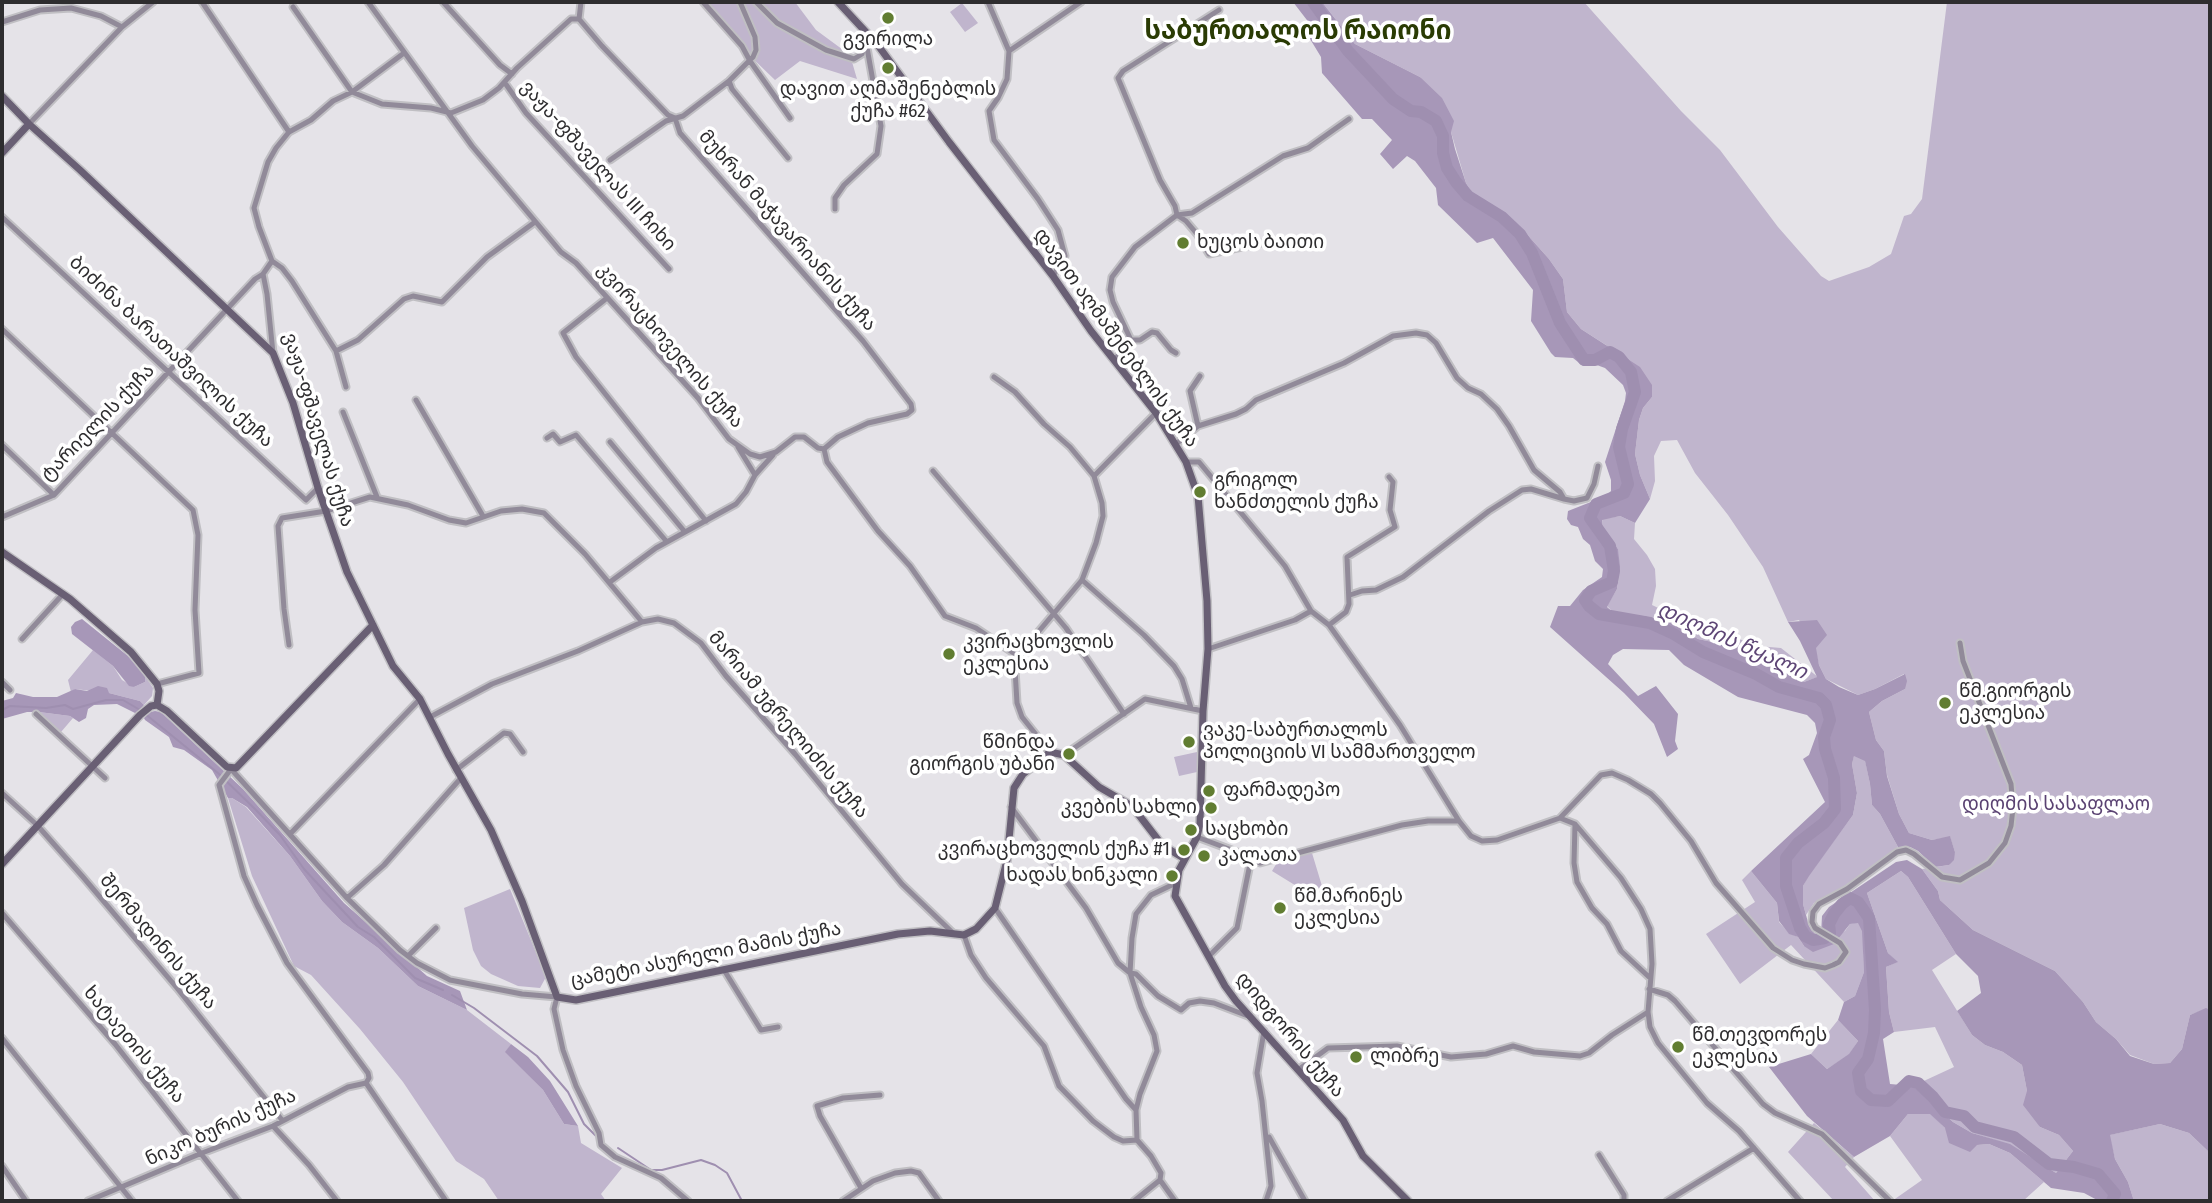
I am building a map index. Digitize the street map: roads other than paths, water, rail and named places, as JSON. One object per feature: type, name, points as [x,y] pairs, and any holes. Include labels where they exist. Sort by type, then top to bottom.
[{"type":"street","points":[[2,153],[122,27],[153,2]]},
{"type":"street","points":[[202,2],[289,132]]},
{"type":"street","name":"კვირაცხოველის ქუჩა","points":[[368,2],[447,114],[535,222],[698,398],[729,439],[760,457],[776,452]]},
{"type":"street","points":[[443,2],[500,65],[512,74]]},
{"type":"street","points":[[293,7],[352,92],[382,104],[431,108],[447,114],[483,100],[505,83],[571,19],[579,19],[581,2]]},
{"type":"street","points":[[703,2],[728,28],[790,118]]},
{"type":"street","points":[[610,160],[666,121],[683,116],[729,81],[750,61],[756,50],[756,43],[740,2]]},
{"type":"street","points":[[756,2],[777,23],[827,50],[849,58],[854,59],[862,54],[864,28]]},
{"type":"street","name":"დავით აღმაშენებლის ქუჩა","points":[[838,2],[864,28],[1053,276],[1091,331],[1156,414],[1186,462],[1198,496],[1207,601],[1208,649],[1203,711],[1200,824],[1197,837]]},
{"type":"street","points":[[988,2],[1009,51],[1007,79],[989,111],[994,140],[1038,198],[1058,230],[1065,256],[1053,276]]},
{"type":"street","points":[[1009,51],[1081,2]]},
{"type":"street","points":[[2,22],[40,10],[71,8],[101,16],[122,27]]},
{"type":"street","points":[[1219,10],[1123,71],[1118,78],[1177,215],[1197,234],[1209,254],[1261,243]]},
{"type":"street","name":"მუხრან მაჭავარიანის ქუჩა","points":[[579,19],[659,105],[675,118],[680,133],[863,341],[911,404],[912,410],[907,414],[868,423],[838,438],[824,449]]},
{"type":"street","points":[[835,209],[835,198],[844,185],[877,155],[881,127],[864,28]]},
{"type":"street","points":[[346,387],[336,351],[292,281],[282,268],[272,261],[254,208],[268,162],[275,148],[289,132],[311,120],[333,101],[352,92],[404,53]]},
{"type":"street","points":[[729,81],[732,89],[788,158]]},
{"type":"street","name":"ვაჟა-ფშაველას III ჩიხი","points":[[505,83],[526,113],[669,269]]},
{"type":"street","points":[[2,96],[273,353]]},
{"type":"street","points":[[1114,359],[1130,346],[1131,340],[1112,302],[1112,277],[1135,247],[1177,215],[1192,213],[1283,156],[1308,148],[1349,120]]},
{"type":"street","name":"ბიძინა ბარათაშვილის ქუჩა","points":[[2,217],[306,500]]},
{"type":"street","points":[[336,351],[358,340],[404,299],[413,296],[442,302],[487,257],[535,222]]},
{"type":"street","points":[[263,274],[272,261]]},
{"type":"street","name":"ტარიელის ქუჩა","points":[[2,517],[54,495],[255,279],[263,274]]},
{"type":"street","name":"ვაჟა-ფშაველას ქუჩა","points":[[263,274],[273,353],[293,403],[347,572],[393,666],[420,699],[456,770],[491,830],[522,901],[557,998]]},
{"type":"street","points":[[607,298],[563,334],[576,357],[706,521]]},
{"type":"street","points":[[2,329],[193,510],[198,534],[195,610],[199,673],[157,684]]},
{"type":"street","points":[[1131,340],[1140,340],[1152,332],[1157,333],[1171,350],[1177,353]]},
{"type":"street","points":[[1176,444],[1198,426],[1236,414],[1256,400],[1344,363],[1393,336],[1416,333],[1427,335],[1436,343],[1457,378],[1468,388],[1481,394],[1497,410],[1534,470],[1560,492],[1564,499]]},
{"type":"street","points":[[1198,426],[1190,391],[1200,376]]},
{"type":"street","points":[[994,377],[1015,392],[1044,424],[1070,447],[1094,476],[1100,492],[1103,516],[1082,580],[1018,656],[1015,669],[1017,703],[1022,717],[1050,752],[1064,755],[1099,787],[1132,806],[1162,845],[1185,859]]},
{"type":"street","points":[[416,400],[483,516]]},
{"type":"street","points":[[343,412],[377,498]]},
{"type":"street","points":[[1094,476],[1156,414]]},
{"type":"street","points":[[547,438],[553,434],[560,442],[576,435],[667,542]]},
{"type":"street","points":[[610,583],[667,542],[736,503],[746,492],[755,474],[776,452],[795,437],[804,437],[818,448],[824,449],[827,462],[878,531],[910,566],[945,616],[975,628],[1018,656]]},
{"type":"street","points":[[610,442],[685,532]]},
{"type":"street","points":[[2,445],[54,495]]},
{"type":"street","points":[[737,445],[755,474]]},
{"type":"street","points":[[1186,462],[1199,462],[1285,566],[1311,611],[1329,625],[1406,734],[1471,836],[1482,841],[1497,840],[1560,818],[1601,775],[1612,773],[1647,791],[1660,803],[1691,841],[1721,889],[1773,947],[1792,960],[1825,968],[1844,956],[1844,948],[1820,932],[1812,922],[1813,912],[1819,904],[1847,889],[1898,852],[1906,850],[1942,877],[1960,880],[1989,863],[2006,843],[2011,825],[2011,784],[1963,661],[1959,643]]},
{"type":"street","points":[[1350,595],[1376,590],[1403,577],[1489,511],[1522,490],[1531,489],[1574,501],[1587,498],[1598,466]]},
{"type":"street","points":[[933,471],[1066,628],[1124,714]]},
{"type":"street","points":[[1329,625],[1346,612],[1350,595],[1346,578],[1349,573],[1347,557],[1395,527],[1390,510],[1393,482],[1389,477]]},
{"type":"street","points":[[308,513],[306,500],[318,488]]},
{"type":"street","points":[[289,645],[278,526],[282,518],[326,511],[362,498],[377,498],[466,523],[501,511],[522,509],[544,513],[558,524],[642,622],[578,651],[492,684],[430,717]]},
{"type":"street","points":[[2,552],[62,594],[131,652],[157,684],[159,691],[157,705],[143,712],[2,864]]},
{"type":"street","points":[[1082,580],[1144,635],[1174,666],[1182,679],[1191,708]]},
{"type":"street","points":[[22,639],[62,594]]},
{"type":"street","points":[[1208,649],[1295,620],[1311,611]]},
{"type":"street","name":"მარიამ უგრელიძის ქუჩა","points":[[642,622],[658,619],[674,623],[701,643],[902,884],[953,933]]},
{"type":"street","points":[[373,625],[219,785],[244,876],[287,963],[368,1073],[366,1083],[446,1201]]},
{"type":"street","points":[[2,682],[10,690]]},
{"type":"street","points":[[290,834],[420,699]]},
{"type":"street","points":[[1064,755],[1145,699],[1203,711]]},
{"type":"street","name":"ცამეტი ასურელი მამის ქუჩა","points":[[157,705],[167,711],[230,771],[346,898],[408,956],[436,974],[450,979],[522,994],[576,1000],[898,934],[930,931],[964,935]]},
{"type":"street","points":[[36,714],[105,778]]},
{"type":"street","points":[[456,770],[504,733],[510,734],[523,752]]},
{"type":"street","points":[[1050,752],[1023,774],[1014,788],[1007,860],[995,908],[976,929],[964,935],[971,955],[986,978],[1044,1046],[1059,1086],[1114,1137],[1123,1141],[1138,1140]]},
{"type":"street","points":[[346,898],[384,864],[461,778]]},
{"type":"street","name":"შერმადინის ქუჩა","points":[[2,793],[37,825],[177,988],[282,1120]]},
{"type":"street","points":[[1011,807],[1086,908],[1118,963],[1130,973],[1136,974],[1158,996],[1181,1010],[1189,1003],[1200,1001],[1214,1003],[1251,1017]]},
{"type":"street","points":[[1560,818],[1575,824],[1621,878],[1650,929],[1652,964],[1648,1012],[1650,1027],[1658,1043],[1707,1103],[1739,1131],[1800,1201]]},
{"type":"street","points":[[1135,1201],[1160,1180],[1161,1173],[1138,1140],[1136,1110],[1157,1051],[1154,1035],[1130,973],[1136,914],[1151,895],[1176,883],[1197,837],[1260,863],[1402,825],[1428,821],[1459,821]]},
{"type":"street","points":[[1575,824],[1574,863],[1577,882],[1592,908],[1607,924],[1621,951],[1650,977]]},
{"type":"street","points":[[1209,956],[1237,928],[1251,859]]},
{"type":"street","name":"დიდგორის ქუჩა","points":[[1176,883],[1175,896],[1225,986],[1342,1120],[1363,1156],[1408,1201]]},
{"type":"street","points":[[995,908],[1136,1110]]},
{"type":"street","name":"ხატაეთის ქუჩა","points":[[2,913],[115,1044],[238,1201]]},
{"type":"street","points":[[408,956],[436,928]]},
{"type":"street","points":[[724,970],[761,1030],[778,1027]]},
{"type":"street","points":[[1649,989],[1668,995],[1675,1001],[1763,1104],[1774,1113],[1822,1134],[1890,1201]]},
{"type":"street","points":[[557,998],[554,1009],[563,1050],[576,1086],[599,1133],[601,1146],[615,1157],[662,1178],[688,1201]]},
{"type":"street","points":[[1298,1070],[1328,1048],[1397,1046],[1451,1057],[1486,1054],[1513,1046],[1534,1052],[1580,1056],[1589,1053],[1648,1012]]},
{"type":"street","points":[[1264,1031],[1256,1073],[1271,1186],[1266,1201]]},
{"type":"street","points":[[2,1038],[132,1201]]},
{"type":"street","name":"ნიკო ბურის ქუჩა","points":[[89,1201],[274,1126],[348,1087],[366,1083]]},
{"type":"street","points":[[861,1188],[817,1106],[843,1098],[880,1095]]},
{"type":"street","points":[[274,1126],[337,1201]]},
{"type":"street","points":[[1265,1131],[1305,1201]]},
{"type":"street","points":[[1667,1201],[1754,1148]]},
{"type":"street","points":[[1599,1155],[1625,1195],[1624,1201]]},
{"type":"street","points":[[2,1166],[26,1201]]},
{"type":"street","points":[[843,1201],[861,1188],[895,1173],[911,1171],[919,1173],[939,1201]]},
{"type":"street","points":[[1160,1180],[1175,1201]]},
{"type":"waterway","name":"დიღმის წყალი","points":[[1313,2],[1348,51],[1393,99],[1411,111],[1421,112],[1436,121],[1443,136],[1443,153],[1447,168],[1468,196],[1502,217],[1520,234],[1532,253],[1560,323],[1584,360],[1595,360],[1610,352],[1619,357],[1631,372],[1635,392],[1622,429],[1619,447],[1628,484],[1624,493],[1596,504],[1590,518],[1610,546],[1614,571],[1612,582],[1591,591],[1585,600],[1589,606],[1599,614],[1650,623],[1703,652],[1756,674],[1779,687],[1819,698],[1826,705],[1830,720],[1824,737],[1825,749],[1834,778],[1835,809],[1824,823],[1798,843],[1786,858],[1786,886],[1800,928],[1805,936],[1813,940],[1825,938],[1830,933],[1829,924],[1834,914],[1850,898],[1858,902],[1869,918],[1874,1033],[1868,1059],[1858,1073],[1861,1091],[1871,1100],[1888,1101],[1909,1081],[1918,1083],[1945,1112],[1964,1116],[1975,1127],[2014,1137],[2049,1164],[2098,1174],[2115,1194],[2112,1201]]},
{"type":"waterway","points":[[2,710],[10,706],[46,708],[65,705],[73,709],[106,700],[123,700],[140,710]]},
{"type":"waterway","points":[[144,713],[218,773],[256,810],[280,835],[304,869],[358,927],[374,937],[415,978],[443,990]]},
{"type":"waterway","points":[[452,995],[474,1008],[537,1056],[568,1092],[584,1124],[596,1136]]},
{"type":"waterway","points":[[618,1148],[651,1170],[662,1170],[701,1160],[715,1165],[727,1173],[742,1201]]},
{"type":"place","name":"გვირილა","points":[[888,18]]},
{"type":"place","name":"დავით აღმაშენებლის ქუჩა #62","points":[[888,68]]},
{"type":"place","name":"ხუცოს ბაითი","points":[[1183,243]]},
{"type":"place","name":"გრიგოლ ხანძთელის ქუჩა","points":[[1200,492]]},
{"type":"place","name":"კვირაცხოვლის ეკლესია","points":[[949,654]]},
{"type":"place","name":"წმ.გიორგის ეკლესია","points":[[1945,703]]},
{"type":"place","name":"ვაკე-საბურთალოს პოლიციის VI სამმართველო","points":[[1189,742]]},
{"type":"place","name":"წმინდა გიორგის უბანი","points":[[1069,754]]},
{"type":"place","name":"ფარმადეპო","points":[[1209,791]]},
{"type":"place","name":"კვების სახლი","points":[[1211,808]]},
{"type":"place","name":"საცხობი","points":[[1191,830]]},
{"type":"place","name":"კვირაცხოველის ქუჩა #1","points":[[1184,850]]},
{"type":"place","name":"კალათა","points":[[1204,856]]},
{"type":"place","name":"ხადას ხინკალი","points":[[1172,876]]},
{"type":"place","name":"წმ.მარინეს ეკლესია","points":[[1280,908]]},
{"type":"place","name":"წმ.თევდორეს ეკლესია","points":[[1678,1047]]},
{"type":"place","name":"ლიბრე","points":[[1356,1057]]},
{"type":"district","name":"საბურთალოს რაიონი","points":[[1298,32]]},
{"type":"park label","name":"დიღმის სასაფლაო","points":[[2056,805]]}]
